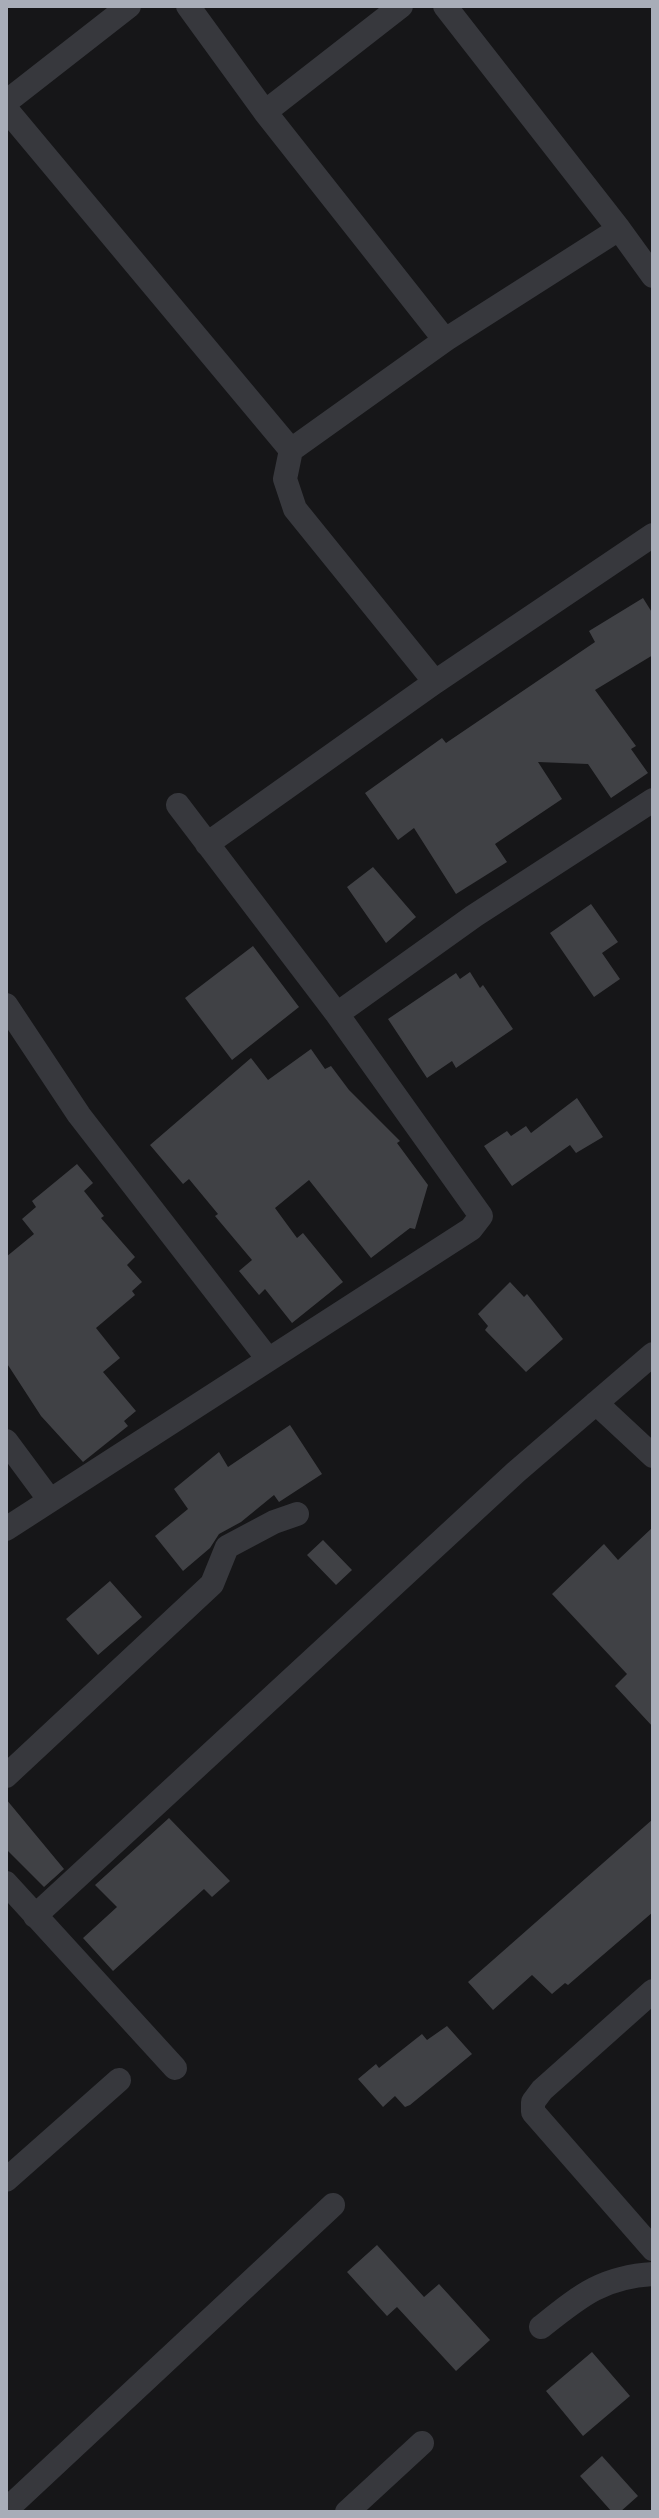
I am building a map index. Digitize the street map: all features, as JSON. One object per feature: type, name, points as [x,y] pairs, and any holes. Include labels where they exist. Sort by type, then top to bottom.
[{"type":"street","points":[[6,102],[129,6]]},
{"type":"street","points":[[188,6],[265,112],[445,340]]},
{"type":"street","points":[[265,112],[401,6]]},
{"type":"street","points":[[445,6],[653,276]]},
{"type":"street","points":[[6,109],[291,450]]},
{"type":"street","points":[[435,682],[295,509],[285,479],[291,450],[445,340],[619,229]]},
{"type":"street","points":[[207,844],[435,682],[653,535]]},
{"type":"street","points":[[337,1014],[474,916],[653,800]]},
{"type":"street","points":[[6,1529],[471,1229],[481,1216],[337,1014],[178,805]]},
{"type":"street","points":[[6,1005],[79,1115],[268,1359]]},
{"type":"street","points":[[35,1916],[516,1472],[653,1354]]},
{"type":"street","points":[[596,1403],[653,1456]]},
{"type":"street","points":[[6,1441],[49,1499]]},
{"type":"street","points":[[6,1776],[212,1584],[227,1547],[274,1522],[297,1514]]},
{"type":"street","points":[[6,1883],[175,2068]]},
{"type":"street","points":[[653,1991],[542,2090],[533,2102],[533,2112],[653,2249]]},
{"type":"street","points":[[6,2180],[119,2080]]},
{"type":"street","points":[[6,2510],[333,2205]]},
{"type":"street","points":[[541,2327],[583,2293],[605,2281],[653,2274]]},
{"type":"street","points":[[347,2512],[422,2443]]},
{"type":"building","points":[[643,598],[653,614],[653,655],[595,690],[636,746],[631,749],[648,773],[611,798],[588,764],[538,762],[562,799],[495,844],[507,862],[456,894],[414,828],[398,840],[365,793],[442,738],[446,743],[595,642],[589,631]]},
{"type":"building","points":[[373,867],[416,917],[386,943],[347,887]]},
{"type":"building","points":[[591,904],[618,942],[602,953],[620,979],[594,997],[550,933]]},
{"type":"building","points":[[253,946],[299,1007],[232,1060],[185,998]]},
{"type":"building","points":[[470,972],[480,988],[483,985],[513,1029],[456,1068],[452,1061],[427,1078],[388,1019],[456,973],[460,979]]},
{"type":"building","points":[[311,1049],[325,1069],[331,1066],[349,1090],[400,1141],[397,1143],[428,1185],[415,1229],[410,1228],[371,1258],[309,1180],[275,1208],[297,1238],[303,1233],[343,1282],[292,1323],[265,1289],[259,1295],[239,1271],[252,1260],[215,1216],[218,1214],[189,1179],[183,1184],[150,1145],[251,1058],[268,1080]]},
{"type":"building","points":[[577,1098],[603,1137],[576,1153],[570,1145],[512,1186],[484,1146],[507,1131],[511,1136],[526,1126],[531,1133]]},
{"type":"building","points":[[77,1164],[93,1183],[84,1191],[104,1216],[101,1218],[135,1257],[127,1265],[142,1282],[132,1291],[135,1295],[96,1328],[120,1358],[103,1372],[136,1411],[124,1421],[128,1426],[83,1462],[41,1416],[6,1362],[6,1257],[34,1234],[22,1219],[36,1207],[32,1201]]},
{"type":"building","points":[[510,1282],[524,1297],[527,1294],[563,1339],[526,1372],[485,1330],[488,1326],[478,1314]]},
{"type":"building","points":[[290,1425],[322,1474],[279,1502],[274,1495],[241,1522],[219,1534],[210,1548],[183,1571],[155,1536],[188,1509],[174,1489],[219,1452],[228,1467]]},
{"type":"building","points":[[653,1527],[653,1727],[615,1686],[627,1674],[552,1594],[604,1544],[618,1560]]},
{"type":"building","points":[[323,1540],[352,1570],[336,1585],[307,1555]]},
{"type":"building","points":[[110,1581],[142,1617],[98,1655],[66,1619]]},
{"type":"building","points":[[6,1799],[64,1869],[44,1887],[6,1849]]},
{"type":"building","points":[[169,1818],[230,1881],[212,1897],[204,1889],[113,1971],[83,1938],[117,1907],[95,1885]]},
{"type":"building","points":[[653,1819],[653,1912],[568,1985],[565,1983],[552,1994],[532,1975],[493,2010],[468,1982]]},
{"type":"building","points":[[447,2026],[472,2054],[410,2105],[405,2107],[395,2096],[383,2107],[358,2079],[376,2064],[379,2068],[422,2034],[427,2040]]},
{"type":"building","points":[[377,2245],[424,2297],[439,2284],[490,2340],[456,2371],[397,2307],[387,2316],[347,2272]]},
{"type":"building","points":[[592,2352],[630,2396],[583,2436],[546,2391]]},
{"type":"building","points":[[602,2456],[638,2496],[620,2512],[612,2512],[580,2476]]}]
